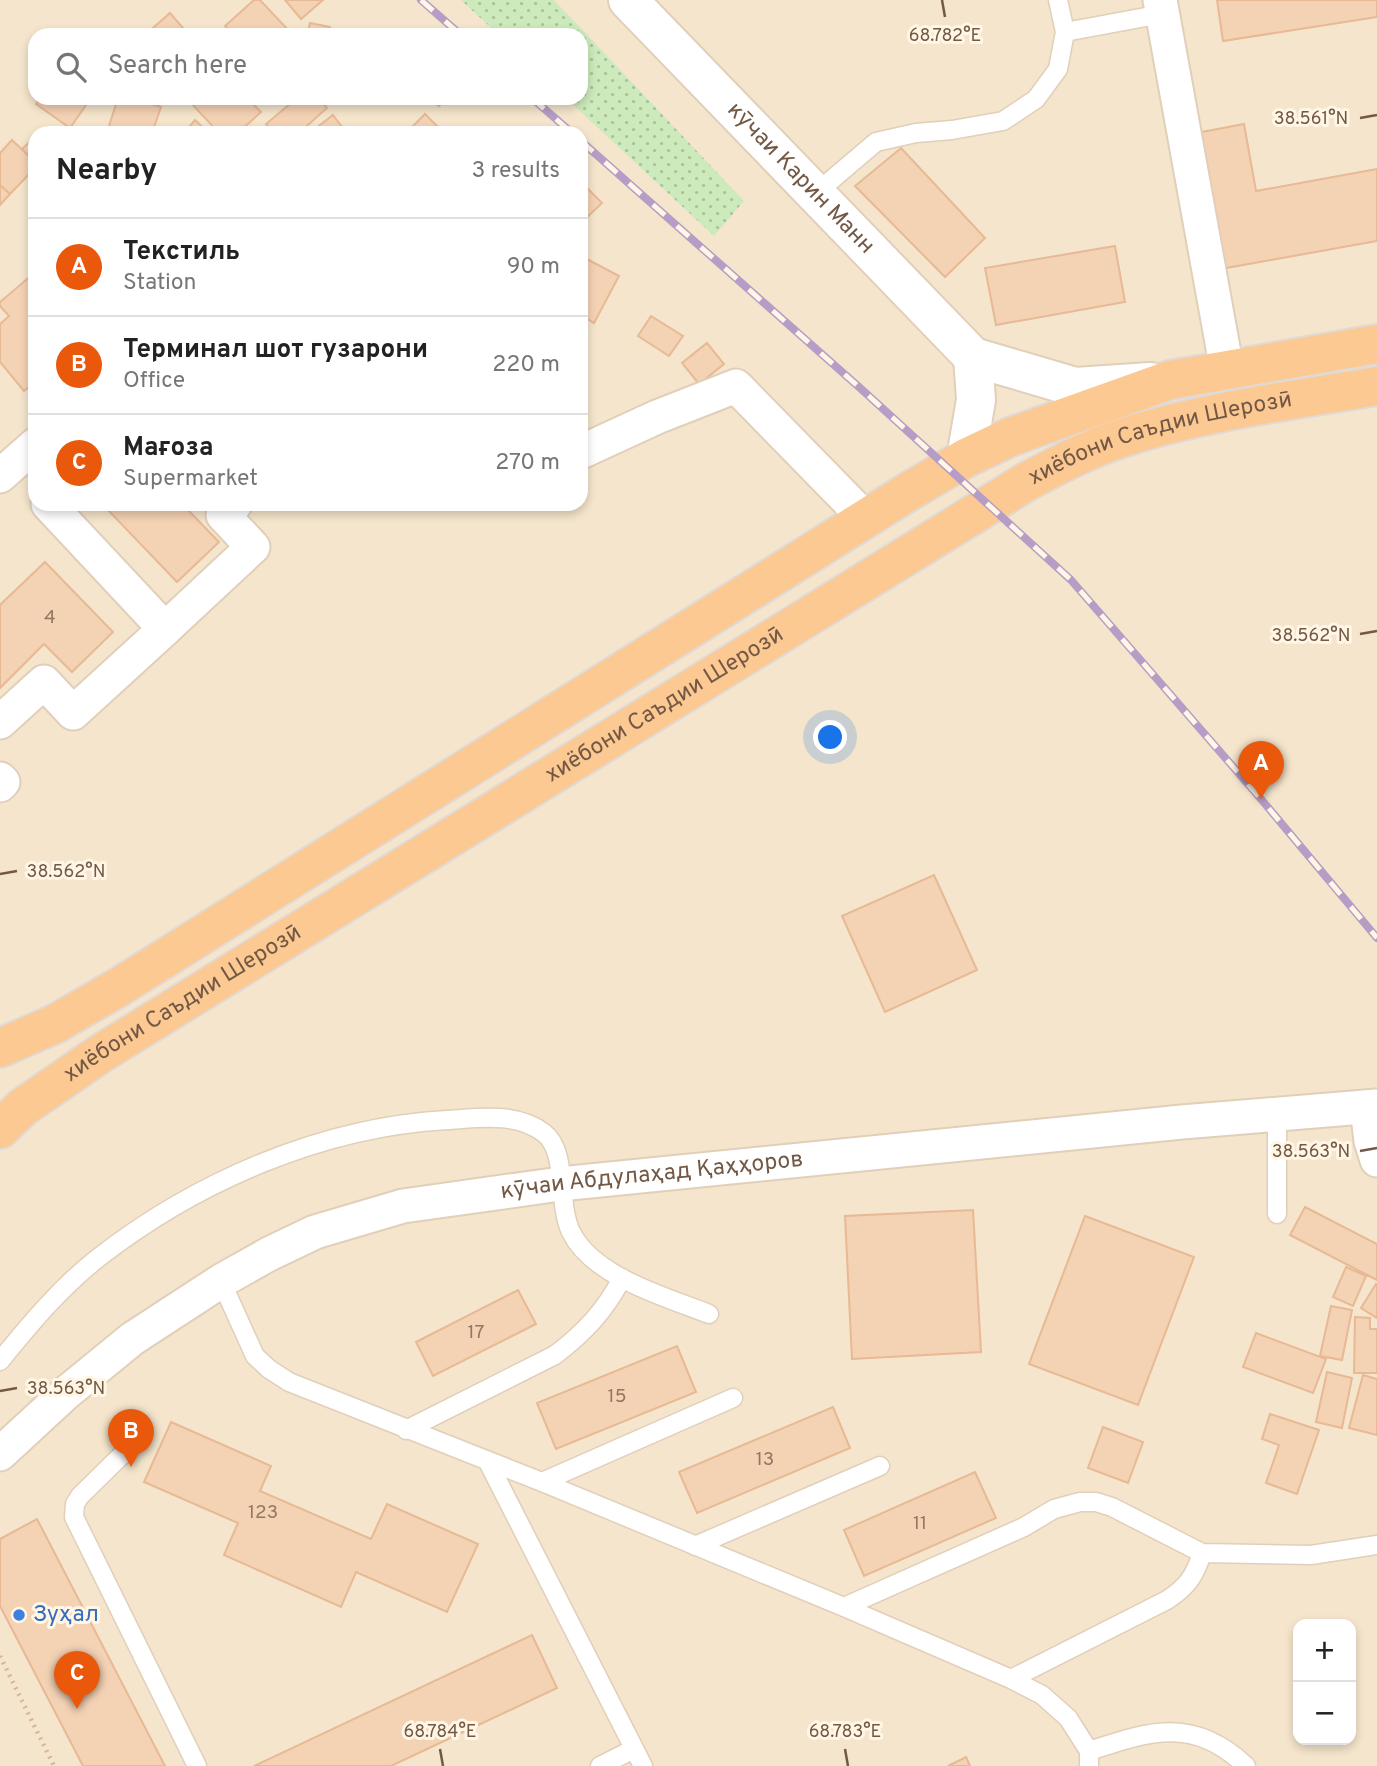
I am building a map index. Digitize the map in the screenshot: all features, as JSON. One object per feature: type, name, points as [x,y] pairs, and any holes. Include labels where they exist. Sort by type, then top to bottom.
[{"type":"highway","name":"хиёбони Саъдии Шерозӣ","points":[[0,1048],[55,1024],[120,987],[966,458],[1010,437],[1170,380],[1377,344]]},
{"type":"highway","name":"хиёбони Саъдии Шерозӣ","points":[[0,1129],[23,1107],[100,1054],[1026,482],[1099,446],[1186,419],[1377,386]]},
{"type":"street","name":"кӯчаи Карин Манн","points":[[628,0],[973,357],[1075,387],[1170,380]]},
{"type":"street","points":[[1161,7],[1227,370]]},
{"type":"street","points":[[966,458],[976,400],[973,357]]},
{"type":"street","points":[[588,449],[736,386],[866,519]]},
{"type":"street","points":[[16,462],[28,480]]},
{"type":"street","points":[[55,511],[165,629]]},
{"type":"street","points":[[0,722],[44,681],[73,713],[165,629],[253,547],[223,515],[227,511]]},
{"type":"street","points":[[0,779],[3,782],[0,785]]},
{"type":"street","points":[[1372,1106],[1371,1141],[1377,1160]]},
{"type":"street","name":"кӯчаи Абдулаҳад Қаҳҳоров","points":[[0,1454],[66,1393],[116,1352],[221,1281],[316,1232],[404,1206],[561,1184],[1372,1106]]},
{"type":"lane","points":[[816,193],[876,142],[916,133],[953,131],[1003,121],[1036,99],[1058,69],[1065,32],[1058,0]]},
{"type":"lane","points":[[1065,32],[1161,7]]},
{"type":"lane","points":[[1277,1214],[1278,1114]]},
{"type":"lane","points":[[0,1361],[25,1329],[60,1292],[97,1259],[139,1228],[181,1203],[276,1158],[302,1150],[385,1126],[469,1118],[512,1119],[534,1126],[546,1134],[558,1153],[565,1216],[572,1234],[597,1262],[622,1278],[709,1314]]},
{"type":"lane","points":[[405,1430],[555,1355],[603,1312],[622,1278]]},
{"type":"lane","points":[[221,1281],[256,1356],[269,1369],[313,1393],[542,1482],[1011,1679],[1056,1706],[1078,1731],[1089,1758],[1149,1732],[1167,1731],[1210,1742],[1232,1753],[1246,1766]]},
{"type":"lane","points":[[542,1482],[733,1398]]},
{"type":"lane","points":[[133,1444],[80,1496],[75,1504],[74,1517],[197,1766]]},
{"type":"lane","points":[[488,1462],[643,1766]]},
{"type":"lane","points":[[695,1546],[880,1466]]},
{"type":"lane","points":[[844,1607],[1024,1527],[1054,1509],[1080,1502],[1112,1507],[1202,1553],[1291,1556],[1377,1545]]},
{"type":"lane","points":[[1011,1679],[1184,1589],[1193,1579],[1202,1553]]},
{"type":"lane","points":[[600,1766],[634,1749]]},
{"type":"path","points":[[0,1656],[54,1766]]},
{"type":"shaded area","points":[[0,0],[1377,0],[1377,1766],[0,1766]]},
{"type":"green space","points":[[461,0],[554,0],[580,28],[491,28]]},
{"type":"green space","points":[[588,36],[744,201],[714,236],[574,105],[588,105]]},
{"type":"building","points":[[254,0],[260,0],[286,28],[227,28],[225,26]]},
{"type":"building","points":[[285,0],[323,0],[301,19]]},
{"type":"building","points":[[1217,0],[1377,0],[1377,17],[1223,41]]},
{"type":"building","points":[[170,13],[183,28],[153,28]]},
{"type":"building","points":[[310,23],[330,27],[330,28],[309,28]]},
{"type":"building","points":[[37,105],[86,105],[71,126],[67,126]]},
{"type":"building","points":[[116,105],[161,107],[154,126],[109,126]]},
{"type":"building","points":[[193,105],[254,105],[261,112],[246,126],[212,126]]},
{"type":"building","points":[[289,105],[324,105],[327,108],[307,126],[266,124]]},
{"type":"building","points":[[425,114],[437,126],[413,126]]},
{"type":"building","points":[[333,115],[341,126],[319,126]]},
{"type":"building","points":[[195,120],[201,126],[190,126]]},
{"type":"building","points":[[1244,124],[1256,191],[1377,169],[1377,241],[1215,270],[1191,134]]},
{"type":"building","points":[[12,140],[28,155],[28,175],[10,194],[0,185],[0,153]]},
{"type":"building","points":[[28,143],[28,155],[22,149]]},
{"type":"building","points":[[901,148],[985,238],[945,277],[855,186]]},
{"type":"building","points":[[0,185],[10,194],[0,205]]},
{"type":"building","points":[[588,189],[602,203],[588,216]]},
{"type":"building","points":[[1115,246],[1125,302],[996,325],[985,268]]},
{"type":"building","points":[[588,260],[619,276],[594,323],[588,319]]},
{"type":"building","points":[[28,278],[28,388],[24,391],[0,362],[0,324],[9,316],[0,306],[0,302]]},
{"type":"building","points":[[651,316],[683,336],[669,356],[638,336]]},
{"type":"building","points":[[707,343],[724,364],[699,384],[682,363]]},
{"type":"building","points":[[109,511],[189,511],[219,542],[177,582]]},
{"type":"building","points":[[45,562],[113,632],[72,672],[44,644],[0,688],[0,605]]},
{"type":"building","points":[[934,875],[977,970],[885,1012],[842,916]]},
{"type":"building","points":[[1305,1207],[1377,1244],[1377,1280],[1290,1235]]},
{"type":"building","points":[[973,1210],[981,1352],[852,1359],[845,1216]]},
{"type":"building","points":[[1085,1216],[1194,1257],[1138,1405],[1029,1364]]},
{"type":"building","points":[[1346,1267],[1366,1276],[1353,1306],[1333,1297]]},
{"type":"building","points":[[1377,1285],[1377,1318],[1361,1308]]},
{"type":"building","points":[[518,1290],[536,1324],[433,1376],[416,1342]]},
{"type":"building","points":[[1331,1306],[1352,1310],[1342,1360],[1320,1356]]},
{"type":"building","points":[[1355,1317],[1370,1318],[1370,1329],[1377,1329],[1377,1373],[1354,1373]]},
{"type":"building","points":[[1256,1333],[1326,1359],[1313,1393],[1243,1367]]},
{"type":"building","points":[[677,1346],[696,1392],[556,1449],[537,1403]]},
{"type":"building","points":[[1327,1372],[1352,1378],[1342,1428],[1316,1422]]},
{"type":"building","points":[[1363,1375],[1377,1379],[1377,1435],[1349,1428]]},
{"type":"building","points":[[833,1407],[850,1448],[697,1513],[679,1472]]},
{"type":"building","points":[[1270,1414],[1319,1430],[1297,1494],[1266,1483],[1279,1445],[1262,1439]]},
{"type":"building","points":[[171,1422],[271,1466],[260,1491],[371,1539],[387,1504],[478,1544],[447,1612],[356,1572],[341,1607],[224,1555],[238,1523],[144,1482]]},
{"type":"building","points":[[1103,1427],[1143,1442],[1128,1483],[1088,1468]]},
{"type":"building","points":[[975,1472],[996,1518],[864,1576],[844,1530]]},
{"type":"building","points":[[37,1519],[165,1766],[83,1766],[0,1606],[0,1539]]},
{"type":"building","points":[[532,1635],[557,1688],[391,1766],[254,1766]]},
{"type":"building","points":[[966,1757],[970,1766],[948,1766]]},
{"type":"railway","points":[[421,0],[453,28]]},
{"type":"railway","points":[[540,105],[564,126]]},
{"type":"railway","points":[[588,147],[859,387],[1071,580],[1261,799],[1377,938]]},
{"type":"place","name":"Текстиль","points":[[1261,799]]},
{"type":"place","name":"Терминал шот гузарони","points":[[131,1467]]},
{"type":"place","name":"Зуҳал","points":[[19,1615]]},
{"type":"place","name":"Мағоза","points":[[77,1709]]}]
